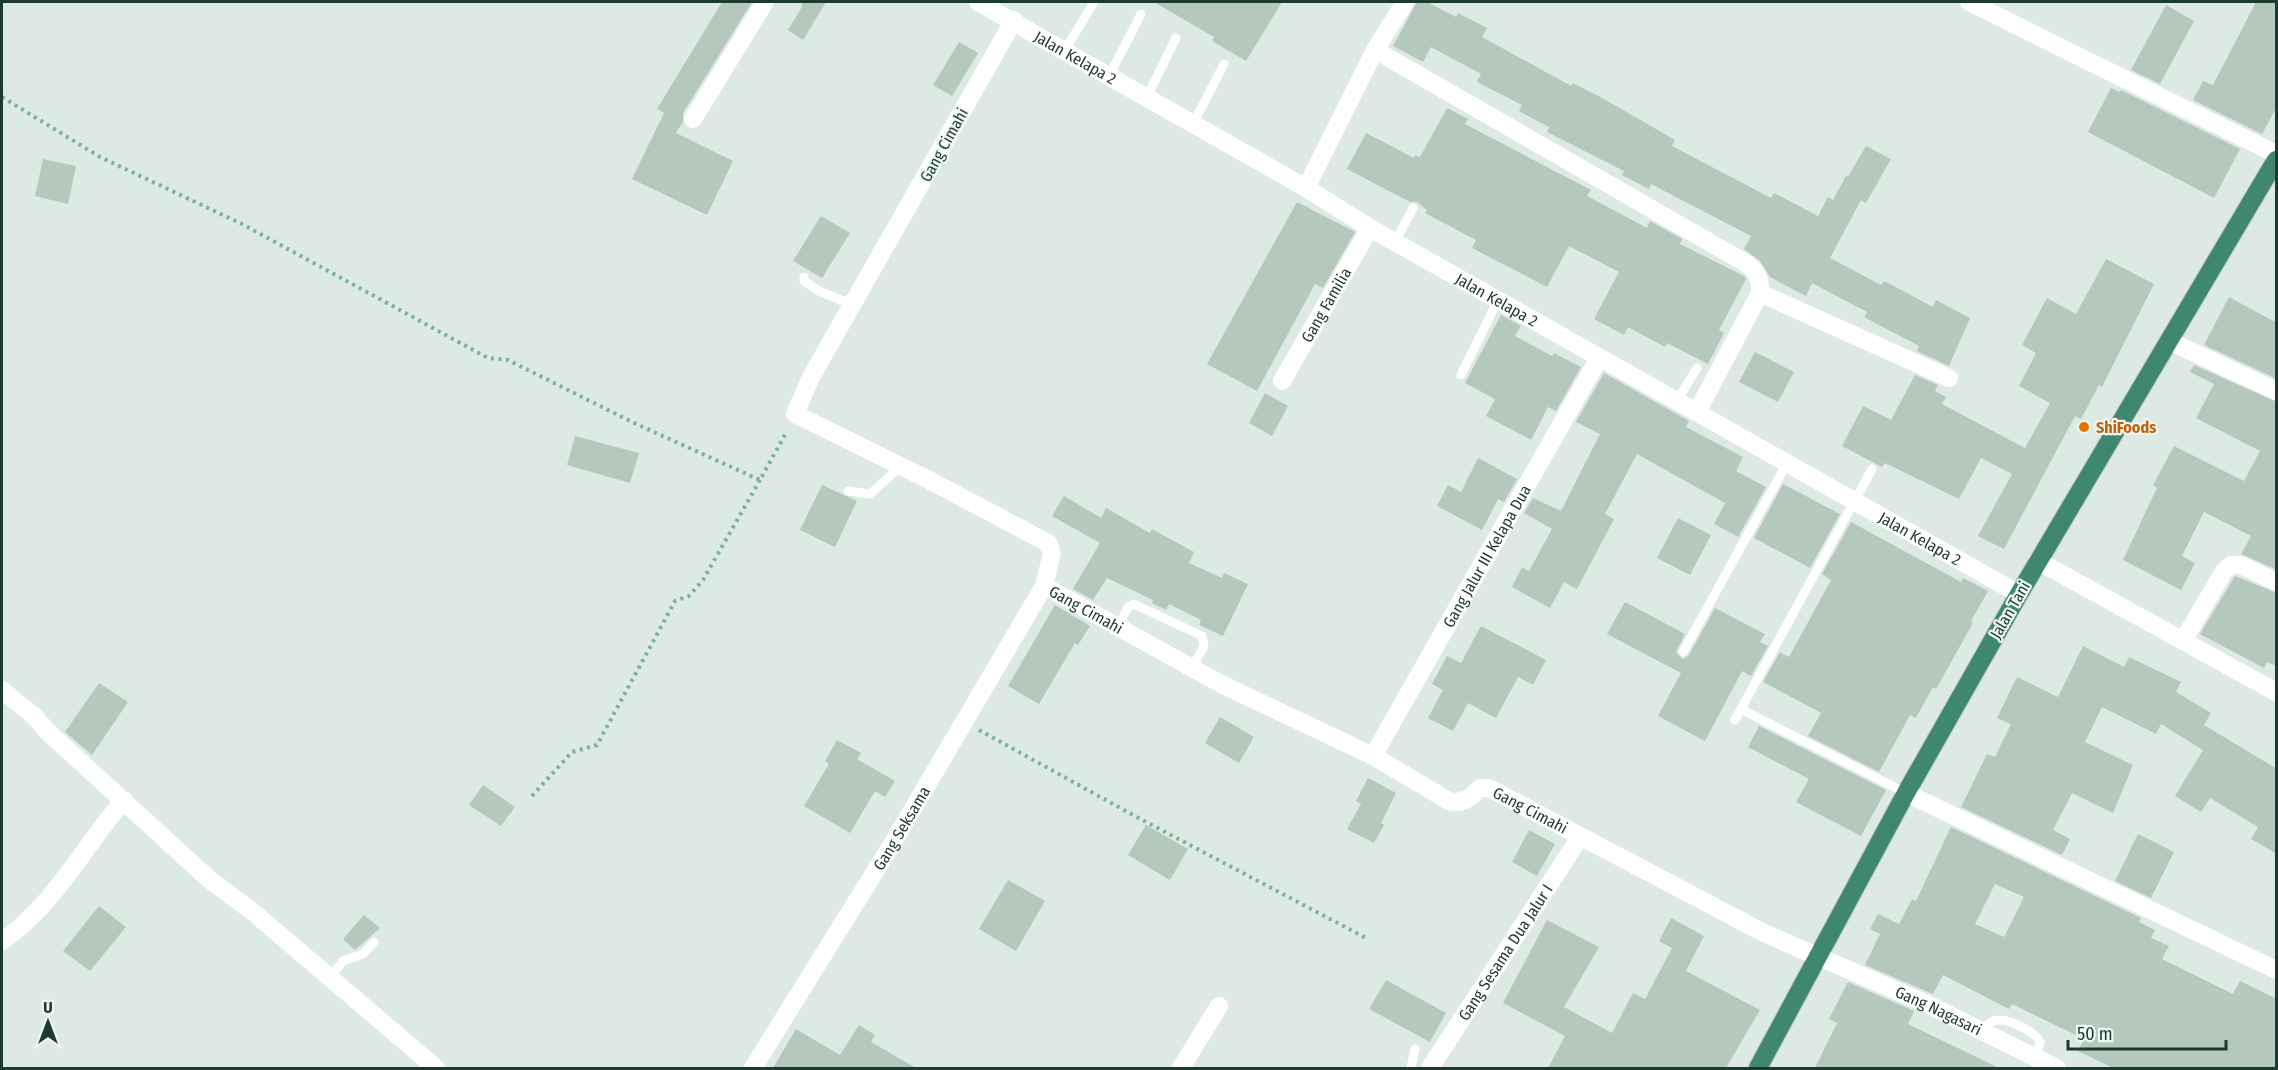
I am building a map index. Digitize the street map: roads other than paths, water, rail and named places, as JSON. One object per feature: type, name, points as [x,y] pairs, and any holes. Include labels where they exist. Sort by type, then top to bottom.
[{"type":"highway","name":"Jalan Tani","points":[[1758,1068],[1906,793],[2019,594],[2277,160]]},
{"type":"street","points":[[693,119],[765,2]]},
{"type":"street","name":"Jalan Kelapa 2","points":[[978,2],[1014,20],[1306,188],[1370,228],[2019,594]]},
{"type":"street","points":[[1306,188],[1375,50],[1405,2]]},
{"type":"street","points":[[1969,2],[2277,154]]},
{"type":"street","name":"Gang Cimahi","points":[[1014,20],[811,377],[795,414],[1048,543],[1052,553],[1044,586],[1221,684],[1373,756],[1449,801],[1459,803],[1467,800],[1480,788],[1489,788],[1764,933],[1818,958]]},
{"type":"street","points":[[1375,50],[1750,266],[1760,278],[1760,292],[1697,412]]},
{"type":"street","name":"Gang Familia","points":[[1282,381],[1370,228]]},
{"type":"street","points":[[1760,292],[1949,378]]},
{"type":"street","points":[[2169,341],[2277,391]]},
{"type":"street","name":"Gang Jalur III Kelapa Dua","points":[[1373,756],[1599,358]]},
{"type":"street","points":[[2038,561],[2277,692]]},
{"type":"street","points":[[2183,641],[2224,571],[2231,565],[2249,567],[2277,582]]},
{"type":"street","name":"Gang Seksama","points":[[753,1068],[965,722],[1044,586]]},
{"type":"street","points":[[2,690],[26,709],[210,880],[253,912],[436,1068]]},
{"type":"street","points":[[1906,793],[2277,970]]},
{"type":"street","points":[[2,941],[14,933],[51,894],[124,800]]},
{"type":"street","name":"Gang Sesama Dua Jalur I","points":[[1430,1068],[1580,837]]},
{"type":"street","name":"Gang Nagasari","points":[[1818,958],[1982,1030],[2056,1068]]},
{"type":"street","points":[[1181,1068],[1219,1006]]},
{"type":"lane","points":[[1065,50],[1094,2]]},
{"type":"lane","points":[[1109,76],[1141,14]]},
{"type":"lane","points":[[1147,97],[1176,38]]},
{"type":"lane","points":[[1193,124],[1224,64]]},
{"type":"lane","points":[[1395,242],[1413,208]]},
{"type":"lane","points":[[804,277],[804,281],[819,291],[853,305]]},
{"type":"lane","points":[[1461,375],[1498,300]]},
{"type":"lane","points":[[1677,401],[1697,368]]},
{"type":"lane","points":[[1683,652],[1787,463]]},
{"type":"lane","points":[[848,491],[870,494],[900,467]]},
{"type":"lane","points":[[1735,720],[1872,469]]},
{"type":"lane","points":[[1118,626],[1128,608],[1134,604],[1202,636],[1204,646],[1192,668]]},
{"type":"lane","points":[[1742,709],[1906,793]]},
{"type":"lane","points":[[330,978],[343,961],[363,954],[374,942]]},
{"type":"lane","points":[[1410,1068],[1415,1049]]},
{"type":"place","name":"ShiFoods","points":[[2084,427]]}]
